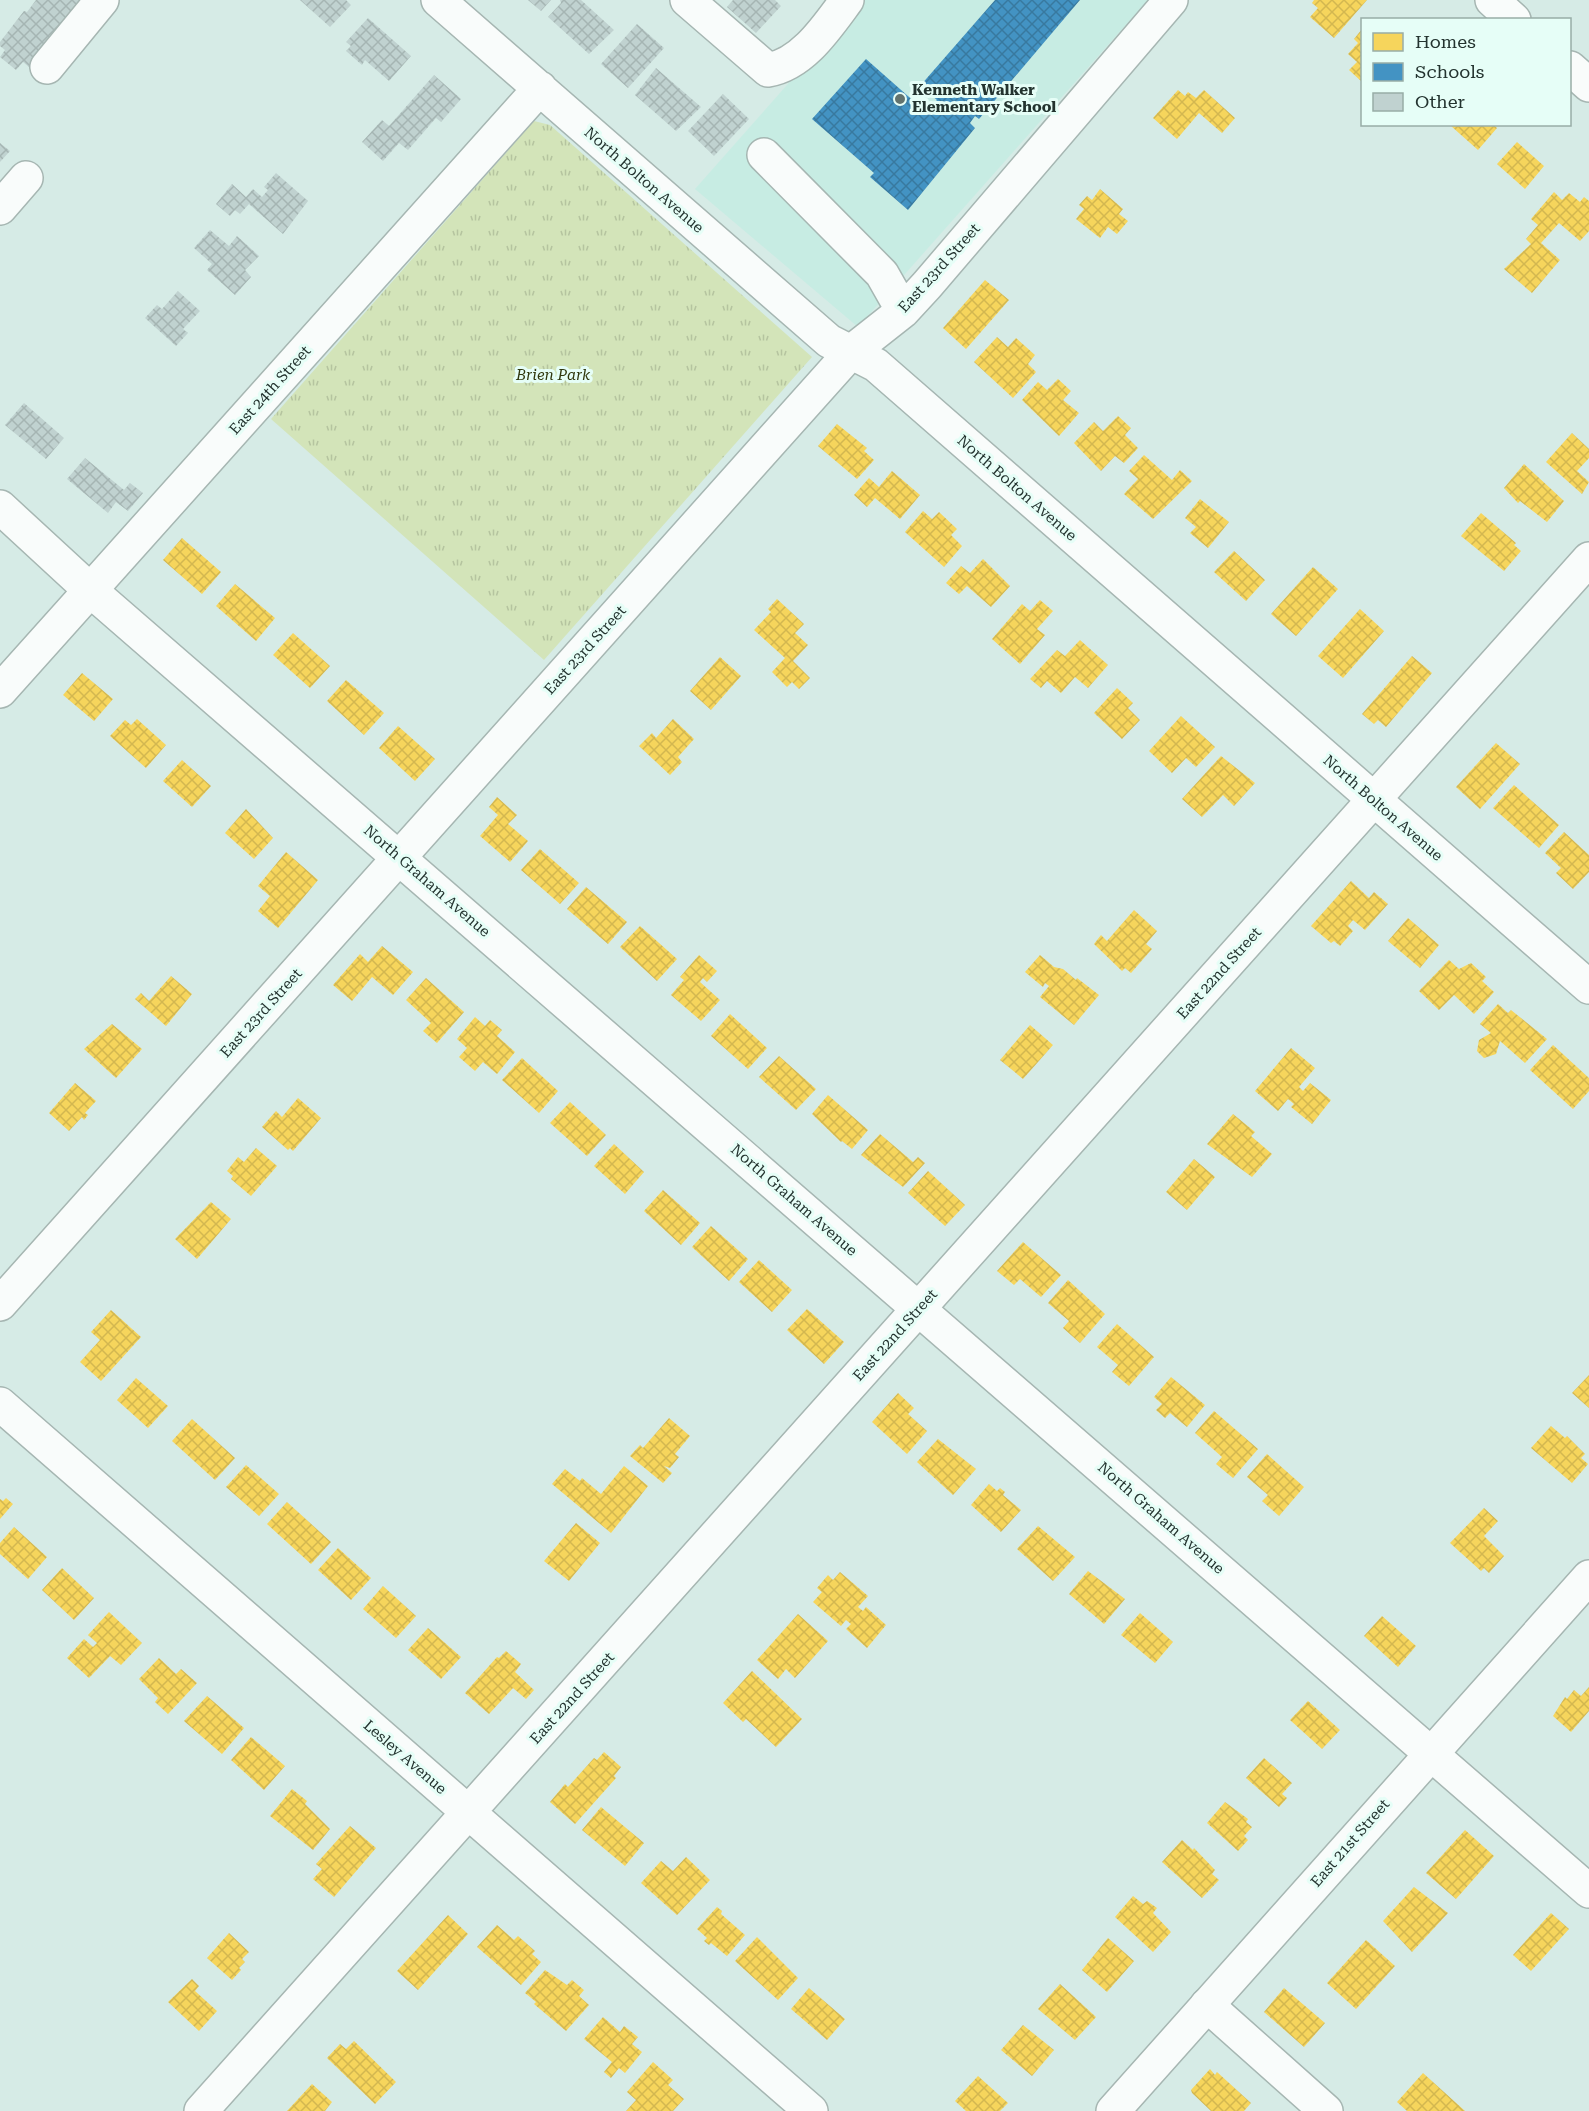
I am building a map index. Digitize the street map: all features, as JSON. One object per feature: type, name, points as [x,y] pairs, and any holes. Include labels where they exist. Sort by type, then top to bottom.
[{"type":"street","points":[[46,67],[102,0]]},
{"type":"street","name":"North Bolton Avenue","points":[[438,0],[829,341],[876,365],[1589,987]]},
{"type":"street","points":[[687,0],[768,70],[777,69],[799,56],[814,42],[847,0]]},
{"type":"street","name":"East 23rd Street","points":[[0,1304],[851,352],[903,311],[927,285],[1172,0]]},
{"type":"street","points":[[1492,0],[1512,18]]},
{"type":"street","points":[[1571,70],[1589,85]]},
{"type":"street","name":"East 24th Street","points":[[0,691],[540,88]]},
{"type":"street","points":[[764,155],[882,274],[903,311]]},
{"type":"street","points":[[0,208],[26,178]]},
{"type":"street","points":[[882,274],[912,279],[927,285]]},
{"type":"street","name":"North Graham Avenue","points":[[0,507],[90,590],[1431,1751],[1589,1891]]},
{"type":"street","name":"East 22nd Street","points":[[201,2111],[470,1813],[1589,559]]},
{"type":"street","name":"Lesley Avenue","points":[[0,1404],[811,2111]]},
{"type":"street","name":"East 21st Street","points":[[1113,2111],[1431,1751],[1589,1577]]},
{"type":"street","points":[[1207,2005],[1326,2111]]},
{"type":"shaded area","points":[[862,0],[1148,0],[858,327],[695,189]]},
{"type":"green space","name":"Brien Park","points":[[534,121],[550,125],[812,357],[544,660],[271,419]]},
{"type":"building: Homes","points":[[1314,0],[1367,0],[1334,38],[1310,17],[1318,8],[1312,3]]},
{"type":"building: Homes","points":[[1361,30],[1361,81],[1349,70],[1357,62],[1348,54],[1358,43],[1354,39]]},
{"type":"building: Homes","points":[[1178,90],[1185,96],[1188,92],[1196,98],[1204,90],[1235,118],[1222,133],[1199,113],[1177,139],[1153,118]]},
{"type":"building: Homes","points":[[1451,126],[1495,126],[1497,128],[1478,150]]},
{"type":"building: Homes","points":[[1517,142],[1544,166],[1525,189],[1497,164]]},
{"type":"building: Homes","points":[[1100,189],[1123,209],[1119,214],[1128,221],[1117,234],[1108,227],[1100,238],[1076,219],[1084,209],[1079,205],[1087,196],[1092,200]]},
{"type":"building: Homes","points":[[1554,192],[1562,200],[1569,193],[1580,202],[1584,197],[1589,201],[1589,231],[1580,241],[1559,223],[1541,243],[1560,260],[1532,293],[1504,269],[1531,244],[1526,239],[1538,225],[1531,219]]},
{"type":"building: Homes","points":[[985,280],[1009,300],[966,349],[943,328]]},
{"type":"building: Homes","points":[[997,337],[1008,347],[1016,338],[1035,355],[1028,364],[1036,372],[1013,398],[974,362]]},
{"type":"building: Homes","points":[[1058,379],[1071,391],[1063,400],[1079,413],[1059,436],[1022,400],[1038,382],[1047,390]]},
{"type":"building: Homes","points":[[1118,416],[1131,428],[1125,435],[1138,448],[1124,463],[1115,456],[1101,471],[1074,443],[1094,422],[1103,431]]},
{"type":"building: Homes","points":[[837,424],[867,448],[864,451],[874,460],[857,479],[818,446]]},
{"type":"building: Homes","points":[[1572,433],[1589,449],[1589,458],[1577,471],[1589,482],[1582,494],[1546,462]]},
{"type":"building: Homes","points":[[1144,455],[1172,480],[1180,470],[1192,481],[1153,519],[1124,494],[1138,479],[1129,471]]},
{"type":"building: Homes","points":[[1524,464],[1564,501],[1547,522],[1520,501],[1518,503],[1504,488]]},
{"type":"building: Homes","points":[[892,471],[920,495],[900,519],[875,498],[867,507],[854,495],[869,478],[879,487]]},
{"type":"building: Homes","points":[[1200,499],[1229,522],[1208,548],[1190,533],[1196,527],[1185,518]]},
{"type":"building: Homes","points":[[923,511],[932,519],[939,512],[957,529],[951,535],[962,546],[944,567],[905,532]]},
{"type":"building: Homes","points":[[1481,513],[1516,543],[1514,545],[1521,551],[1504,571],[1461,536]]},
{"type":"building: Homes","points":[[182,538],[221,572],[202,594],[163,560]]},
{"type":"building: Homes","points":[[1234,551],[1265,580],[1246,601],[1214,572]]},
{"type":"building: Homes","points":[[983,559],[1010,586],[991,607],[967,586],[959,594],[946,583],[961,566],[970,573]]},
{"type":"building: Homes","points":[[1313,567],[1338,589],[1296,636],[1271,614]]},
{"type":"building: Homes","points":[[235,584],[275,618],[256,641],[216,606]]},
{"type":"building: Homes","points":[[777,599],[804,624],[795,633],[808,645],[793,661],[810,678],[799,689],[792,682],[787,687],[772,672],[785,658],[754,630],[771,612],[768,609]]},
{"type":"building: Homes","points":[[1040,600],[1053,611],[1037,629],[1045,635],[1020,664],[992,639],[1022,604],[1030,611]]},
{"type":"building: Homes","points":[[1360,609],[1384,631],[1343,678],[1318,656]]},
{"type":"building: Homes","points":[[293,633],[330,666],[310,688],[273,655]]},
{"type":"building: Homes","points":[[1080,640],[1108,665],[1088,688],[1075,677],[1061,693],[1047,681],[1041,688],[1030,679],[1057,650],[1065,656]]},
{"type":"building: Homes","points":[[1412,656],[1432,673],[1386,727],[1378,720],[1374,724],[1362,714]]},
{"type":"building: Homes","points":[[720,657],[741,676],[711,710],[690,691]]},
{"type":"building: Homes","points":[[82,673],[113,699],[94,721],[63,695]]},
{"type":"building: Homes","points":[[346,680],[384,713],[364,735],[327,701]]},
{"type":"building: Homes","points":[[1117,688],[1133,703],[1128,708],[1140,720],[1122,739],[1094,713]]},
{"type":"building: Homes","points":[[1181,716],[1215,747],[1196,767],[1186,758],[1172,773],[1149,751]]},
{"type":"building: Homes","points":[[137,719],[166,745],[146,768],[110,736],[125,720],[131,725]]},
{"type":"building: Homes","points":[[673,719],[694,739],[678,757],[682,762],[670,775],[639,746],[652,733],[656,738]]},
{"type":"building: Homes","points":[[398,726],[435,759],[415,781],[379,748]]},
{"type":"building: Homes","points":[[1496,743],[1520,764],[1480,809],[1456,787]]},
{"type":"building: Homes","points":[[1221,756],[1255,783],[1234,806],[1223,795],[1202,817],[1182,799]]},
{"type":"building: Homes","points":[[182,760],[211,786],[192,807],[163,781]]},
{"type":"building: Homes","points":[[1514,785],[1559,825],[1539,848],[1493,808]]},
{"type":"building: Homes","points":[[497,797],[517,815],[508,824],[528,841],[510,862],[480,836],[498,815],[489,807]]},
{"type":"building: Homes","points":[[246,809],[273,838],[254,859],[225,833]]},
{"type":"building: Homes","points":[[1564,832],[1589,855],[1589,872],[1573,889],[1556,873],[1561,868],[1545,853]]},
{"type":"building: Homes","points":[[540,849],[579,883],[560,904],[521,870]]},
{"type":"building: Homes","points":[[286,852],[318,880],[278,928],[258,911],[270,896],[258,886]]},
{"type":"building: Homes","points":[[1351,881],[1369,898],[1374,892],[1388,904],[1365,930],[1353,920],[1348,926],[1353,931],[1340,946],[1334,941],[1331,943],[1311,926]]},
{"type":"building: Homes","points":[[586,887],[627,922],[608,944],[567,909]]},
{"type":"building: Homes","points":[[1134,910],[1157,931],[1146,944],[1152,949],[1131,973],[1125,968],[1122,971],[1094,944],[1101,935],[1107,941]]},
{"type":"building: Homes","points":[[1408,918],[1439,945],[1420,968],[1388,941]]},
{"type":"building: Homes","points":[[640,926],[677,959],[657,981],[620,947]]},
{"type":"building: Homes","points":[[382,946],[413,972],[393,995],[372,977],[352,1001],[333,985],[360,954],[368,962]]},
{"type":"building: Homes","points":[[699,955],[717,971],[707,982],[703,978],[700,982],[720,1000],[701,1021],[671,995],[684,980],[680,977]]},
{"type":"building: Homes","points":[[1040,955],[1054,967],[1063,969],[1099,995],[1074,1025],[1040,997],[1049,986],[1045,983],[1043,987],[1025,972]]},
{"type":"building: Homes","points":[[1449,960],[1459,969],[1471,963],[1486,977],[1482,981],[1494,992],[1474,1014],[1454,995],[1439,1010],[1419,991]]},
{"type":"building: Homes","points":[[171,976],[192,994],[166,1026],[135,999],[141,993],[149,1001]]},
{"type":"building: Homes","points":[[426,978],[464,1012],[437,1043],[423,1031],[431,1023],[406,1000]]},
{"type":"building: Homes","points":[[1498,1004],[1508,1013],[1511,1010],[1547,1039],[1525,1063],[1500,1041],[1496,1054],[1484,1058],[1477,1051],[1479,1040],[1491,1033],[1480,1024]]},
{"type":"building: Homes","points":[[730,1014],[767,1048],[748,1069],[711,1036]]},
{"type":"building: Homes","points":[[475,1017],[485,1026],[490,1020],[502,1030],[497,1036],[515,1052],[497,1074],[483,1062],[475,1071],[459,1057],[467,1048],[457,1039]]},
{"type":"building: Homes","points":[[112,1024],[142,1049],[116,1078],[84,1049]]},
{"type":"building: Homes","points":[[1030,1025],[1053,1045],[1023,1079],[1000,1060]]},
{"type":"building: Homes","points":[[1553,1045],[1589,1078],[1589,1091],[1573,1109],[1530,1070]]},
{"type":"building: Homes","points":[[1291,1048],[1315,1068],[1299,1087],[1303,1091],[1310,1083],[1331,1100],[1312,1124],[1291,1107],[1294,1104],[1288,1099],[1278,1111],[1255,1091]]},
{"type":"building: Homes","points":[[779,1056],[816,1089],[796,1110],[759,1077]]},
{"type":"building: Homes","points":[[522,1058],[558,1091],[539,1113],[502,1080]]},
{"type":"building: Homes","points":[[75,1083],[96,1101],[85,1113],[88,1115],[84,1120],[82,1117],[69,1131],[49,1113]]},
{"type":"building: Homes","points":[[828,1095],[868,1130],[852,1149],[841,1142],[812,1114]]},
{"type":"building: Homes","points":[[298,1098],[321,1118],[293,1151],[290,1148],[288,1150],[262,1127],[276,1111],[282,1117]]},
{"type":"building: Homes","points":[[570,1102],[606,1135],[587,1156],[550,1123]]},
{"type":"building: Homes","points":[[1233,1114],[1255,1132],[1251,1136],[1272,1154],[1252,1177],[1207,1144]]},
{"type":"building: Homes","points":[[880,1134],[913,1162],[918,1157],[925,1163],[903,1187],[861,1155]]},
{"type":"building: Homes","points":[[614,1144],[644,1172],[625,1194],[594,1166]]},
{"type":"building: Homes","points":[[256,1148],[277,1166],[251,1196],[231,1179],[233,1176],[227,1171],[238,1157],[244,1162]]},
{"type":"building: Homes","points":[[1194,1159],[1215,1177],[1187,1210],[1166,1192]]},
{"type":"building: Homes","points":[[928,1171],[965,1205],[945,1226],[908,1193]]},
{"type":"building: Homes","points":[[663,1190],[700,1223],[681,1245],[644,1211]]},
{"type":"building: Homes","points":[[211,1202],[231,1219],[197,1259],[175,1239]]},
{"type":"building: Homes","points":[[711,1226],[748,1259],[729,1281],[692,1247]]},
{"type":"building: Homes","points":[[1023,1242],[1061,1275],[1041,1297],[1020,1279],[1014,1285],[997,1271]]},
{"type":"building: Homes","points":[[759,1260],[792,1290],[772,1312],[739,1282]]},
{"type":"building: Homes","points":[[1068,1280],[1105,1314],[1080,1343],[1063,1328],[1069,1321],[1048,1303]]},
{"type":"building: Homes","points":[[807,1309],[844,1342],[824,1364],[787,1330]]},
{"type":"building: Homes","points":[[111,1310],[141,1337],[101,1381],[80,1362],[100,1340],[91,1332]]},
{"type":"building: Homes","points":[[1117,1324],[1154,1357],[1129,1386],[1112,1372],[1118,1365],[1097,1347]]},
{"type":"building: Homes","points":[[1589,1375],[1589,1408],[1572,1393]]},
{"type":"building: Homes","points":[[1171,1377],[1205,1405],[1187,1427],[1170,1413],[1165,1418],[1156,1410],[1162,1404],[1154,1397]]},
{"type":"building: Homes","points":[[136,1378],[168,1406],[148,1428],[117,1400]]},
{"type":"building: Homes","points":[[898,1393],[914,1408],[908,1414],[927,1431],[907,1454],[872,1422]]},
{"type":"building: Homes","points":[[1214,1411],[1258,1449],[1233,1478],[1216,1464],[1222,1457],[1195,1433]]},
{"type":"building: Homes","points":[[669,1418],[690,1436],[675,1454],[679,1457],[670,1468],[664,1466],[672,1473],[663,1483],[630,1456],[640,1445],[643,1448]]},
{"type":"building: Homes","points":[[192,1419],[235,1458],[215,1480],[172,1441]]},
{"type":"building: Homes","points":[[1551,1426],[1565,1438],[1567,1436],[1585,1454],[1581,1458],[1588,1464],[1572,1483],[1531,1448]]},
{"type":"building: Homes","points":[[938,1439],[976,1469],[953,1495],[917,1462]]},
{"type":"building: Homes","points":[[1267,1454],[1304,1487],[1279,1516],[1262,1501],[1268,1495],[1247,1477]]},
{"type":"building: Homes","points":[[246,1465],[279,1494],[259,1516],[226,1487]]},
{"type":"building: Homes","points":[[624,1466],[648,1486],[611,1533],[552,1484],[565,1469],[580,1481],[582,1478],[601,1494]]},
{"type":"building: Homes","points":[[989,1484],[997,1491],[1000,1488],[1005,1492],[1003,1495],[1021,1510],[1001,1532],[971,1505]]},
{"type":"building: Homes","points":[[6,1498],[13,1504],[0,1519],[0,1499],[3,1501]]},
{"type":"building: Homes","points":[[287,1502],[331,1542],[311,1564],[267,1524]]},
{"type":"building: Homes","points":[[1484,1508],[1498,1521],[1484,1536],[1504,1556],[1489,1573],[1484,1568],[1481,1571],[1450,1543]]},
{"type":"building: Homes","points":[[576,1523],[600,1543],[569,1581],[544,1561]]},
{"type":"building: Homes","points":[[1038,1526],[1075,1557],[1053,1581],[1017,1549]]},
{"type":"building: Homes","points":[[14,1527],[47,1557],[28,1579],[0,1554],[0,1543]]},
{"type":"building: Homes","points":[[338,1548],[371,1578],[351,1600],[318,1570]]},
{"type":"building: Homes","points":[[62,1568],[94,1598],[74,1620],[42,1590]]},
{"type":"building: Homes","points":[[1088,1571],[1125,1599],[1104,1624],[1069,1594]]},
{"type":"building: Homes","points":[[840,1572],[868,1596],[858,1607],[863,1611],[866,1607],[886,1625],[867,1648],[846,1629],[851,1624],[846,1620],[841,1626],[813,1602],[822,1592],[817,1588],[828,1575],[833,1580]]},
{"type":"building: Homes","points":[[383,1586],[416,1616],[396,1638],[363,1609]]},
{"type":"building: Homes","points":[[109,1612],[142,1643],[121,1665],[110,1656],[89,1678],[67,1658],[84,1639],[93,1647],[97,1643],[88,1635]]},
{"type":"building: Homes","points":[[1140,1613],[1173,1642],[1155,1663],[1121,1635]]},
{"type":"building: Homes","points":[[798,1614],[828,1641],[795,1678],[786,1669],[778,1679],[757,1660]]},
{"type":"building: Homes","points":[[1382,1616],[1416,1646],[1398,1667],[1364,1636]]},
{"type":"building: Homes","points":[[428,1628],[461,1657],[441,1679],[408,1650]]},
{"type":"building: Homes","points":[[506,1651],[521,1664],[515,1672],[534,1690],[526,1699],[513,1688],[489,1714],[465,1693],[497,1657],[499,1658]]},
{"type":"building: Homes","points":[[159,1658],[176,1674],[181,1669],[197,1683],[168,1714],[155,1702],[158,1698],[139,1679]]},
{"type":"building: Homes","points":[[752,1671],[802,1719],[776,1747],[746,1719],[743,1722],[723,1703]]},
{"type":"building: Homes","points":[[1589,1687],[1589,1711],[1571,1732],[1553,1716],[1565,1697],[1567,1699],[1574,1690],[1581,1696]]},
{"type":"building: Homes","points":[[207,1696],[244,1728],[222,1754],[184,1721]]},
{"type":"building: Homes","points":[[1308,1701],[1340,1730],[1322,1749],[1290,1720]]},
{"type":"building: Homes","points":[[251,1737],[285,1766],[264,1790],[231,1760]]},
{"type":"building: Homes","points":[[604,1752],[621,1767],[614,1776],[616,1778],[575,1824],[550,1802],[565,1784],[568,1787],[594,1758],[597,1760]]},
{"type":"building: Homes","points":[[1264,1758],[1292,1783],[1282,1794],[1287,1798],[1279,1807],[1246,1778]]},
{"type":"building: Homes","points":[[292,1789],[307,1801],[305,1804],[330,1829],[313,1850],[270,1816]]},
{"type":"building: Homes","points":[[1225,1802],[1248,1819],[1246,1822],[1252,1827],[1244,1836],[1248,1840],[1238,1851],[1207,1823]]},
{"type":"building: Homes","points":[[601,1807],[644,1843],[625,1866],[582,1830]]},
{"type":"building: Homes","points":[[350,1826],[376,1848],[334,1897],[313,1879],[322,1869],[316,1864]]},
{"type":"building: Homes","points":[[1465,1830],[1494,1856],[1456,1899],[1426,1873]]},
{"type":"building: Homes","points":[[1182,1840],[1193,1850],[1194,1848],[1215,1870],[1212,1874],[1219,1880],[1202,1898],[1162,1862]]},
{"type":"building: Homes","points":[[686,1857],[710,1880],[677,1915],[641,1883],[661,1861],[673,1871]]},
{"type":"building: Homes","points":[[1414,1887],[1448,1913],[1412,1952],[1383,1921]]},
{"type":"building: Homes","points":[[1133,1896],[1143,1904],[1147,1901],[1157,1908],[1153,1913],[1171,1932],[1153,1952],[1115,1917]]},
{"type":"building: Homes","points":[[717,1907],[722,1911],[721,1914],[745,1935],[727,1956],[711,1943],[709,1945],[704,1941],[707,1938],[697,1929]]},
{"type":"building: Homes","points":[[1551,1913],[1569,1929],[1531,1971],[1513,1955]]},
{"type":"building: Homes","points":[[448,1915],[468,1934],[418,1990],[397,1971]]},
{"type":"building: Homes","points":[[497,1925],[514,1940],[518,1936],[535,1951],[532,1954],[541,1962],[521,1985],[477,1947]]},
{"type":"building: Homes","points":[[229,1933],[249,1952],[242,1959],[245,1962],[239,1968],[241,1970],[232,1980],[207,1958]]},
{"type":"building: Homes","points":[[757,1937],[798,1978],[778,2000],[735,1961]]},
{"type":"building: Homes","points":[[1108,1938],[1134,1961],[1107,1992],[1082,1970]]},
{"type":"building: Homes","points":[[1366,1940],[1395,1966],[1356,2009],[1327,1983]]},
{"type":"building: Homes","points":[[545,1970],[567,1985],[572,1980],[584,1990],[579,1996],[589,2005],[566,2031],[534,2004],[536,2002],[525,1993]]},
{"type":"building: Homes","points":[[192,1979],[199,1986],[195,1991],[217,2011],[199,2031],[168,2002]]},
{"type":"building: Homes","points":[[1060,1984],[1096,2017],[1075,2040],[1038,2009]]},
{"type":"building: Homes","points":[[809,1988],[845,2019],[827,2040],[791,2009]]},
{"type":"building: Homes","points":[[1284,1988],[1325,2023],[1304,2047],[1264,2012]]},
{"type":"building: Homes","points":[[603,2017],[620,2032],[624,2026],[638,2037],[632,2044],[642,2052],[625,2073],[619,2068],[611,2078],[604,2072],[612,2062],[584,2039]]},
{"type":"building: Homes","points":[[1023,2025],[1054,2050],[1032,2076],[1001,2050]]},
{"type":"building: Homes","points":[[354,2041],[396,2082],[375,2104],[327,2058],[340,2044],[346,2049]]},
{"type":"building: Homes","points":[[653,2062],[673,2080],[668,2085],[684,2099],[673,2111],[626,2111],[636,2100],[627,2092]]},
{"type":"building: Homes","points":[[1210,2069],[1215,2075],[1217,2072],[1251,2103],[1244,2111],[1211,2111],[1192,2093],[1191,2090]]},
{"type":"building: Homes","points":[[1423,2073],[1465,2111],[1407,2111],[1397,2102]]},
{"type":"building: Homes","points":[[978,2076],[1008,2103],[1000,2111],[966,2111],[955,2101]]},
{"type":"building: Homes","points":[[312,2084],[332,2102],[325,2111],[287,2111]]},
{"type":"building: Schools","points":[[995,0],[1080,0],[979,119],[975,116],[970,123],[975,128],[908,210],[870,177],[874,173],[812,119],[866,59],[926,112],[937,100],[920,86]]},
{"type":"building: Other","points":[[36,0],[83,0],[29,67],[23,62],[16,70],[0,57],[5,50],[0,46],[0,42],[24,11],[27,12]]},
{"type":"building: Other","points":[[300,0],[346,0],[351,5],[330,27]]},
{"type":"building: Other","points":[[528,0],[551,0],[541,11]]},
{"type":"building: Other","points":[[560,0],[581,0],[614,30],[589,54],[548,17],[561,3]]},
{"type":"building: Other","points":[[733,0],[775,0],[781,6],[756,33],[727,7]]},
{"type":"building: Other","points":[[368,18],[411,56],[389,81],[365,60],[362,65],[346,51],[351,46],[346,42]]},
{"type":"building: Other","points":[[637,24],[664,48],[628,88],[601,64]]},
{"type":"building: Other","points":[[656,68],[701,107],[676,131],[635,95]]},
{"type":"building: Other","points":[[434,75],[461,99],[441,122],[436,118],[408,150],[399,143],[383,161],[362,142],[382,120],[389,126]]},
{"type":"building: Other","points":[[723,94],[749,119],[714,156],[688,131]]},
{"type":"building: Other","points":[[0,143],[10,151],[0,162]]},
{"type":"building: Other","points":[[276,173],[308,201],[283,234],[249,204],[240,214],[235,210],[230,216],[216,204],[232,184],[246,197],[253,189],[262,197],[268,190],[264,187]]},
{"type":"building: Other","points":[[210,230],[229,246],[237,236],[259,256],[245,270],[251,277],[235,295],[207,270],[212,264],[194,248]]},
{"type":"building: Other","points":[[178,291],[200,311],[183,329],[188,333],[176,346],[145,318],[157,305],[162,309]]},
{"type":"building: Other","points":[[24,403],[64,438],[46,459],[5,425]]},
{"type":"building: Other","points":[[85,458],[124,490],[130,483],[143,493],[128,511],[116,502],[108,513],[67,479]]},
{"type":"place","name":"Kenneth Walker Elementary School","points":[[900,99]]}]
